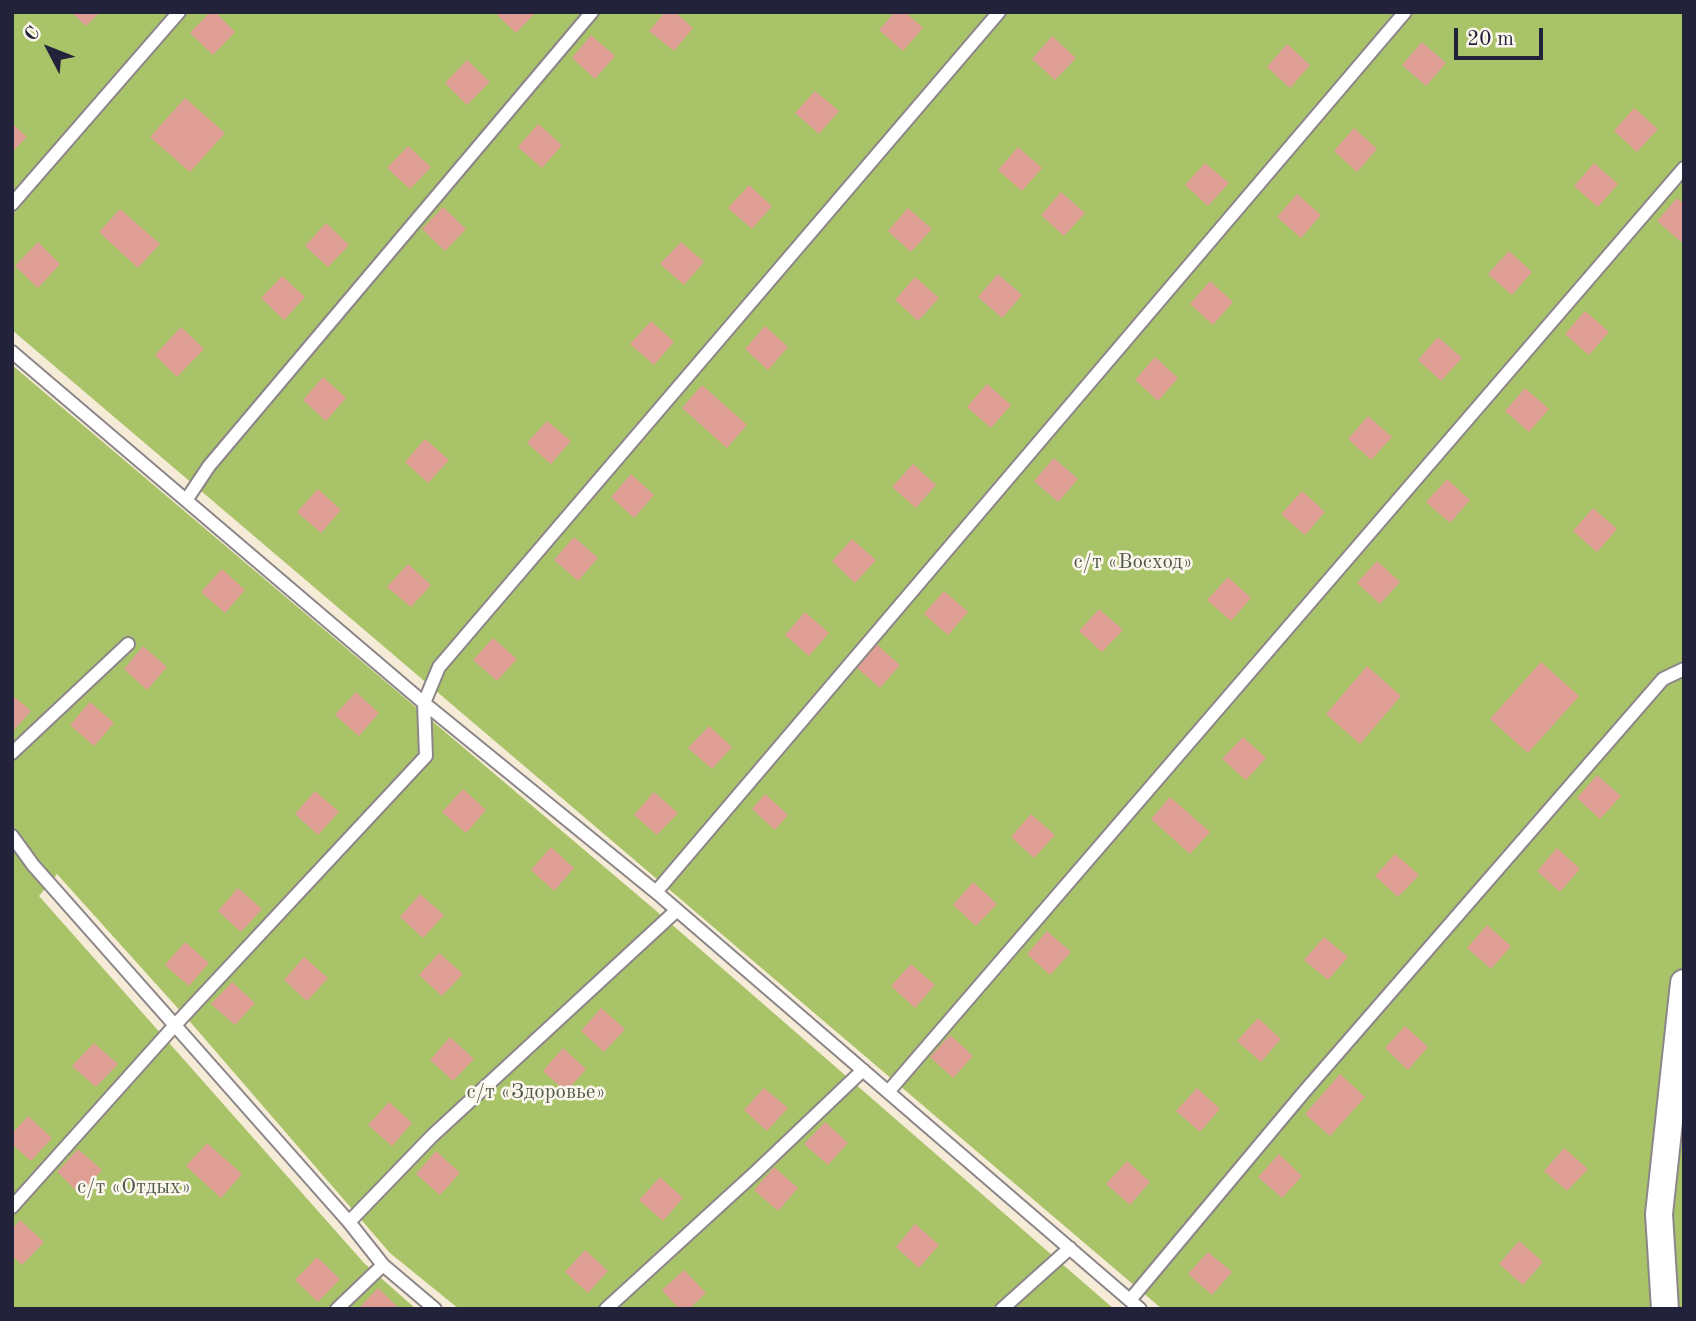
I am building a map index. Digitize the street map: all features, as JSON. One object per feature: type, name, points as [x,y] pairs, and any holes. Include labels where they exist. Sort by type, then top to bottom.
[{"type":"street","points":[[1665,1309],[1659,1214],[1684,983]]},
{"type":"lane","points":[[12,204],[179,12]]},
{"type":"lane","points":[[187,499],[209,466],[592,12]]},
{"type":"lane","points":[[12,1207],[176,1024],[426,756],[424,703],[439,667],[999,12]]},
{"type":"lane","points":[[656,892],[1405,12]]},
{"type":"lane","points":[[888,1092],[1684,169]]},
{"type":"lane","points":[[12,352],[424,703],[656,892],[1135,1304],[1304,1092],[1663,679],[1684,668]]},
{"type":"lane","points":[[12,753],[128,644]]},
{"type":"lane","points":[[12,836],[33,865],[176,1024],[349,1222],[383,1265],[435,1309]]},
{"type":"lane","points":[[349,1222],[432,1136],[677,910]]},
{"type":"lane","points":[[606,1309],[863,1070]]},
{"type":"lane","points":[[1002,1309],[1070,1248]]},
{"type":"lane","points":[[337,1309],[383,1265]]},
{"type":"green space","name":"с/т «Восход»","points":[[12,12],[1684,12],[1684,1309],[1162,1309],[12,330]]},
{"type":"green space","name":"с/т «Здоровье»","points":[[12,365],[654,909],[1114,1309],[459,1309],[390,1253],[192,1024],[57,874],[39,896],[364,1263],[416,1309],[12,1309]]},
{"type":"building","points":[[71,12],[100,12],[86,26]]},
{"type":"building","points":[[210,12],[215,12],[235,32],[213,55],[190,33]]},
{"type":"building","points":[[494,12],[536,12],[516,33]]},
{"type":"building","points":[[665,12],[675,12],[693,28],[674,51],[649,31]]},
{"type":"building","points":[[895,12],[905,12],[923,28],[903,51],[879,30]]},
{"type":"building","points":[[591,35],[615,56],[595,79],[572,58]]},
{"type":"building","points":[[1052,36],[1076,58],[1055,80],[1032,59]]},
{"type":"building","points":[[1422,42],[1446,63],[1426,86],[1402,65]]},
{"type":"building","points":[[1287,44],[1310,65],[1290,88],[1267,67]]},
{"type":"building","points":[[467,60],[490,82],[467,105],[445,83]]},
{"type":"building","points":[[815,91],[839,111],[819,134],[795,113]]},
{"type":"building","points":[[185,98],[225,133],[190,172],[150,137]]},
{"type":"building","points":[[1634,108],[1658,129],[1637,152],[1614,131]]},
{"type":"building","points":[[12,123],[27,137],[12,152]]},
{"type":"building","points":[[538,124],[562,145],[542,168],[518,147]]},
{"type":"building","points":[[1354,128],[1377,149],[1357,172],[1334,151]]},
{"type":"building","points":[[408,146],[431,167],[410,189],[387,168]]},
{"type":"building","points":[[1018,147],[1042,168],[1022,191],[998,170]]},
{"type":"building","points":[[1205,163],[1229,183],[1208,206],[1185,185]]},
{"type":"building","points":[[1594,163],[1618,184],[1598,207],[1574,186]]},
{"type":"building","points":[[749,185],[772,206],[752,229],[728,208]]},
{"type":"building","points":[[1061,192],[1085,213],[1064,236],[1041,215]]},
{"type":"building","points":[[1297,194],[1321,215],[1301,238],[1277,217]]},
{"type":"building","points":[[1677,198],[1684,204],[1684,238],[1681,242],[1657,221]]},
{"type":"building","points":[[443,207],[466,229],[445,251],[422,229]]},
{"type":"building","points":[[908,208],[932,229],[911,252],[888,231]]},
{"type":"building","points":[[120,209],[160,244],[138,268],[99,232]]},
{"type":"building","points":[[326,223],[349,245],[328,267],[305,246]]},
{"type":"building","points":[[38,242],[60,264],[38,288],[15,266]]},
{"type":"building","points":[[681,242],[704,262],[684,285],[660,264]]},
{"type":"building","points":[[1509,251],[1532,272],[1512,295],[1488,274]]},
{"type":"building","points":[[998,274],[1022,295],[1002,318],[978,297]]},
{"type":"building","points":[[282,276],[305,297],[284,320],[261,298]]},
{"type":"building","points":[[915,277],[939,298],[918,321],[895,300]]},
{"type":"building","points":[[1210,281],[1233,302],[1213,325],[1190,304]]},
{"type":"building","points":[[1585,311],[1609,332],[1589,355],[1565,334]]},
{"type":"building","points":[[651,321],[674,342],[654,365],[630,344]]},
{"type":"building","points":[[765,326],[788,347],[768,370],[745,349]]},
{"type":"building","points":[[181,327],[204,349],[177,377],[155,355]]},
{"type":"building","points":[[1438,337],[1462,358],[1441,381],[1418,360]]},
{"type":"building","points":[[1155,357],[1178,378],[1158,401],[1135,380]]},
{"type":"building","points":[[323,377],[346,398],[326,421],[303,400]]},
{"type":"building","points":[[987,384],[1011,405],[991,428],[967,407]]},
{"type":"building","points":[[702,385],[747,425],[727,448],[682,408]]},
{"type":"building","points":[[1525,388],[1549,409],[1529,432],[1505,411]]},
{"type":"building","points":[[1368,416],[1392,437],[1371,460],[1348,439]]},
{"type":"building","points":[[547,421],[571,441],[551,464],[527,443]]},
{"type":"building","points":[[425,439],[449,460],[428,483],[405,462]]},
{"type":"building","points":[[1054,458],[1078,479],[1058,502],[1034,481]]},
{"type":"building","points":[[913,464],[936,485],[916,508],[892,487]]},
{"type":"building","points":[[631,474],[654,495],[634,518],[611,497]]},
{"type":"building","points":[[1447,479],[1470,500],[1450,523],[1426,502]]},
{"type":"building","points":[[318,489],[341,510],[321,533],[297,512]]},
{"type":"building","points":[[1302,491],[1325,512],[1305,535],[1281,514]]},
{"type":"building","points":[[1593,508],[1617,529],[1597,552],[1573,531]]},
{"type":"building","points":[[574,537],[598,558],[578,581],[554,560]]},
{"type":"building","points":[[852,539],[876,560],[855,583],[832,561]]},
{"type":"building","points":[[1377,561],[1400,582],[1380,604],[1357,583]]},
{"type":"building","points":[[408,564],[431,585],[411,607],[387,587]]},
{"type":"building","points":[[222,569],[245,590],[225,613],[201,592]]},
{"type":"building","points":[[1228,577],[1251,598],[1231,621],[1207,600]]},
{"type":"building","points":[[944,591],[968,612],[948,635],[924,614]]},
{"type":"building","points":[[1099,609],[1123,630],[1102,652],[1079,631]]},
{"type":"building","points":[[805,612],[829,633],[809,656],[785,635]]},
{"type":"building","points":[[493,638],[517,659],[497,681],[473,660]]},
{"type":"building","points":[[876,644],[900,665],[880,688],[856,667]]},
{"type":"building","points":[[143,646],[167,667],[147,690],[124,669]]},
{"type":"building","points":[[1541,662],[1579,696],[1528,753],[1490,719]]},
{"type":"building","points":[[1367,666],[1401,696],[1360,744],[1326,714]]},
{"type":"building","points":[[356,692],[379,713],[359,736],[335,715]]},
{"type":"building","points":[[12,695],[31,711],[12,732]]},
{"type":"building","points":[[90,702],[114,723],[94,746],[70,725]]},
{"type":"building","points":[[709,726],[732,747],[712,769],[688,748]]},
{"type":"building","points":[[1243,737],[1266,758],[1246,780],[1222,759]]},
{"type":"building","points":[[1597,775],[1621,796],[1600,819],[1577,798]]},
{"type":"building","points":[[463,789],[486,810],[466,833],[442,812]]},
{"type":"building","points":[[315,791],[339,812],[318,835],[295,814]]},
{"type":"building","points":[[654,792],[678,813],[657,835],[634,815]]},
{"type":"building","points":[[765,794],[788,815],[775,830],[752,809]]},
{"type":"building","points":[[1170,797],[1210,832],[1190,854],[1151,819]]},
{"type":"building","points":[[1031,814],[1055,835],[1034,858],[1011,837]]},
{"type":"building","points":[[551,847],[574,868],[554,891],[531,870]]},
{"type":"building","points":[[1557,848],[1580,869],[1560,892],[1537,871]]},
{"type":"building","points":[[1395,854],[1419,875],[1398,897],[1375,876]]},
{"type":"building","points":[[973,882],[997,904],[976,926],[953,905]]},
{"type":"building","points":[[238,888],[262,909],[241,932],[218,911]]},
{"type":"building","points":[[420,894],[444,915],[423,938],[400,917]]},
{"type":"building","points":[[1487,925],[1511,946],[1491,969],[1467,948]]},
{"type":"building","points":[[1047,931],[1071,952],[1050,975],[1027,954]]},
{"type":"building","points":[[1324,937],[1348,957],[1328,980],[1304,960]]},
{"type":"building","points":[[185,942],[209,963],[189,986],[165,965]]},
{"type":"building","points":[[439,953],[463,974],[442,996],[419,975]]},
{"type":"building","points":[[304,957],[328,978],[307,1001],[284,980]]},
{"type":"building","points":[[911,964],[935,985],[915,1008],[891,986]]},
{"type":"building","points":[[232,982],[255,1003],[235,1025],[211,1004]]},
{"type":"building","points":[[601,1008],[625,1029],[604,1052],[581,1031]]},
{"type":"building","points":[[1258,1018],[1281,1039],[1261,1062],[1237,1041]]},
{"type":"building","points":[[1405,1026],[1428,1047],[1408,1070],[1385,1048]]},
{"type":"building","points":[[950,1035],[973,1056],[953,1078],[930,1057]]},
{"type":"building","points":[[450,1037],[474,1059],[453,1081],[430,1060]]},
{"type":"building","points":[[94,1043],[118,1064],[96,1087],[72,1066]]},
{"type":"building","points":[[563,1048],[586,1069],[566,1092],[543,1071]]},
{"type":"building","points":[[1340,1074],[1365,1097],[1330,1136],[1305,1114]]},
{"type":"building","points":[[764,1088],[788,1108],[767,1131],[744,1110]]},
{"type":"building","points":[[1197,1088],[1220,1109],[1200,1132],[1176,1111]]},
{"type":"building","points":[[389,1102],[412,1123],[392,1146],[368,1125]]},
{"type":"building","points":[[28,1116],[52,1138],[31,1161],[12,1144],[12,1134]]},
{"type":"building","points":[[825,1122],[848,1143],[828,1165],[804,1144]]},
{"type":"building","points":[[207,1143],[242,1174],[221,1198],[186,1166]]},
{"type":"building","points":[[1564,1148],[1588,1169],[1567,1191],[1544,1171]]},
{"type":"building","points":[[78,1149],[102,1170],[80,1194],[57,1172]]},
{"type":"building","points":[[436,1151],[460,1173],[440,1195],[416,1174]]},
{"type":"building","points":[[1279,1154],[1302,1176],[1282,1198],[1258,1177]]},
{"type":"building","points":[[1127,1161],[1150,1182],[1130,1205],[1106,1184]]},
{"type":"building","points":[[774,1167],[798,1188],[778,1211],[754,1190]]},
{"type":"building","points":[[660,1177],[683,1198],[663,1221],[639,1200]]},
{"type":"building","points":[[20,1220],[44,1242],[22,1265],[12,1255],[12,1229]]},
{"type":"building","points":[[915,1224],[939,1245],[919,1268],[896,1247]]},
{"type":"building","points":[[1519,1241],[1543,1262],[1523,1285],[1499,1264]]},
{"type":"building","points":[[585,1250],[608,1271],[588,1293],[565,1272]]},
{"type":"building","points":[[1208,1252],[1232,1272],[1212,1295],[1188,1274]]},
{"type":"building","points":[[317,1257],[340,1279],[318,1302],[295,1280]]},
{"type":"building","points":[[684,1270],[706,1293],[689,1309],[679,1309],[662,1290]]},
{"type":"building","points":[[378,1288],[400,1309],[358,1309]]},
{"type":"park label","name":"с/т «Отдых»","points":[[134,1187]]}]
